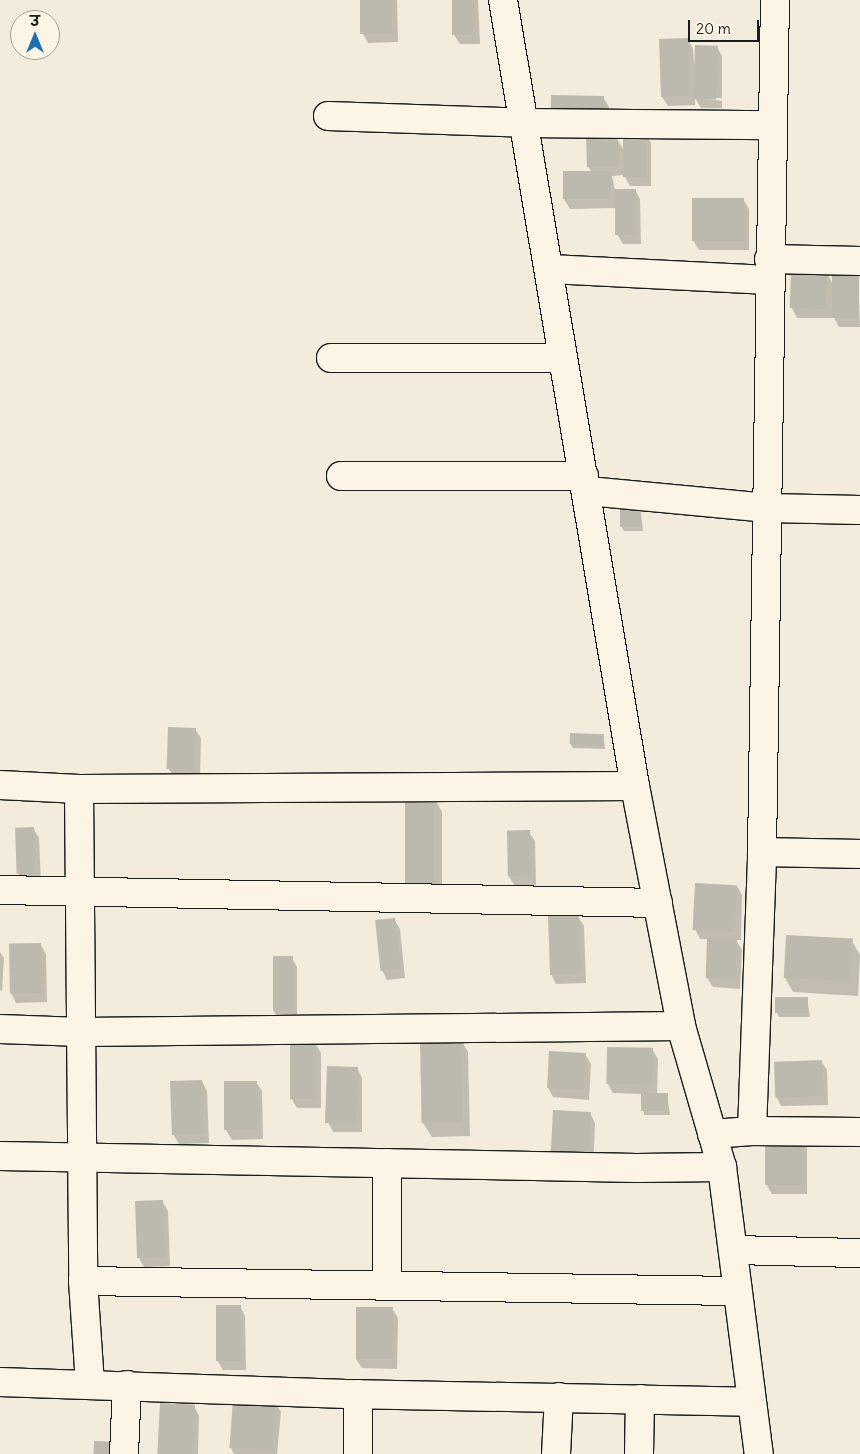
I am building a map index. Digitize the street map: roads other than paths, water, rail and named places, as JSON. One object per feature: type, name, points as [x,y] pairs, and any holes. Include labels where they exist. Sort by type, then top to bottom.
[{"type":"street","points":[[503,0],[586,483],[635,786],[681,1026],[722,1167],[734,1250],[750,1402],[759,1454]]},
{"type":"street","points":[[752,1131],[762,852],[768,508],[769,270],[775,0]]},
{"type":"street","points":[[328,116],[524,123],[773,125]]},
{"type":"street","points":[[550,269],[769,270],[860,261]]},
{"type":"street","points":[[331,358],[563,358]]},
{"type":"street","points":[[341,476],[586,483],[768,508],[860,510]]},
{"type":"street","points":[[0,786],[79,789],[635,786]]},
{"type":"street","points":[[79,789],[78,891],[83,1158],[83,1281],[90,1384]]},
{"type":"street","points":[[762,852],[860,854]]},
{"type":"street","points":[[0,890],[658,903]]},
{"type":"street","points":[[0,1029],[81,1032],[681,1026]]},
{"type":"street","points":[[712,1134],[752,1131],[860,1132]]},
{"type":"street","points":[[0,1156],[722,1167]]},
{"type":"street","points":[[386,1163],[387,1285]]},
{"type":"street","points":[[734,1250],[860,1254]]},
{"type":"street","points":[[83,1281],[737,1291]]},
{"type":"street","points":[[0,1382],[358,1394],[750,1402]]},
{"type":"street","points":[[124,1454],[127,1385]]},
{"type":"street","points":[[358,1394],[358,1454]]},
{"type":"street","points":[[556,1454],[559,1397]]},
{"type":"street","points":[[639,1454],[640,1399]]}]
